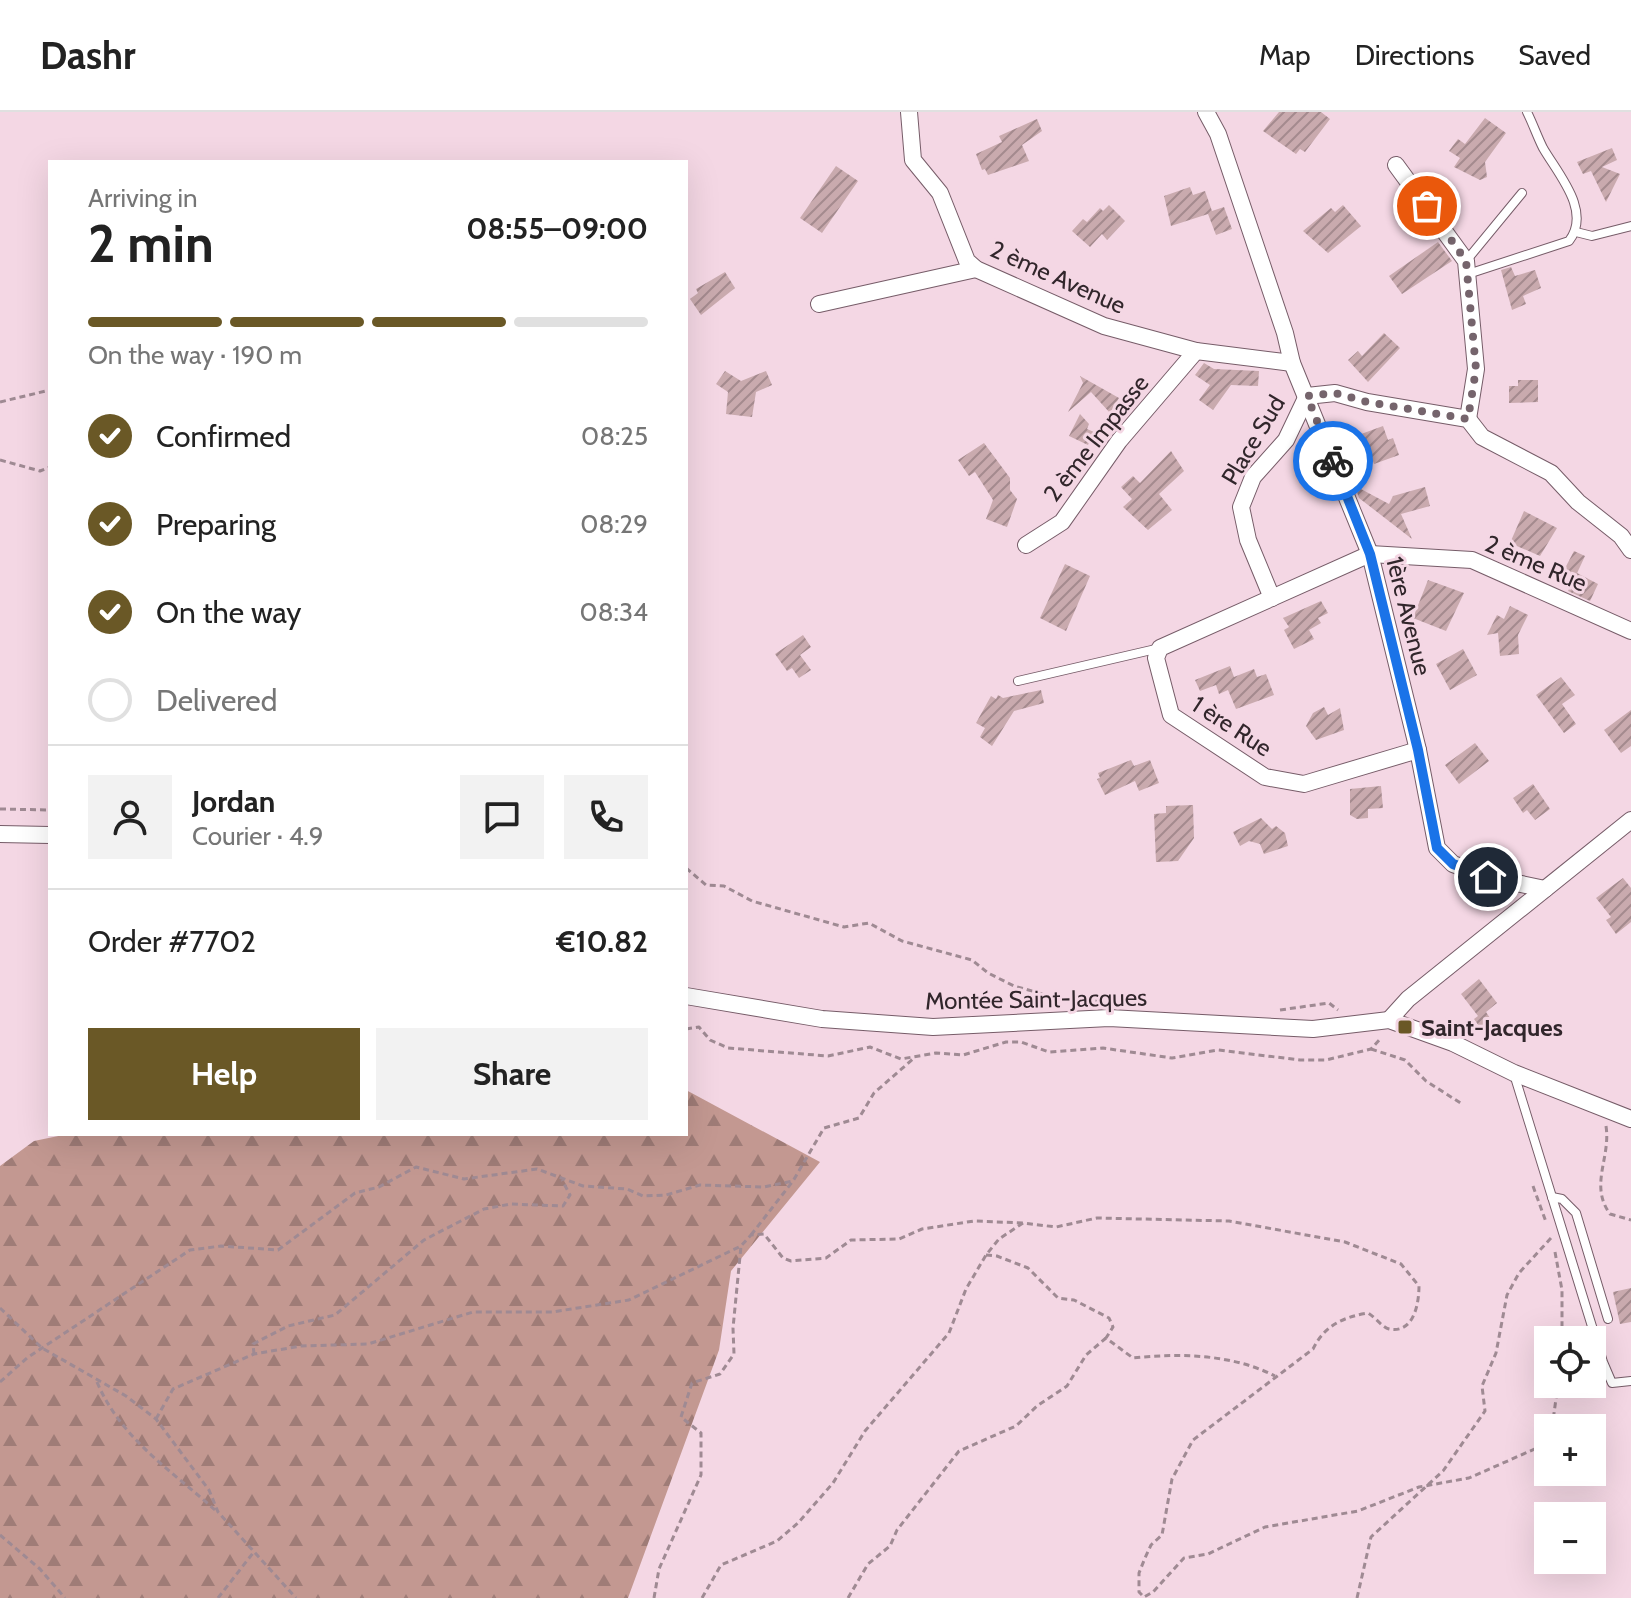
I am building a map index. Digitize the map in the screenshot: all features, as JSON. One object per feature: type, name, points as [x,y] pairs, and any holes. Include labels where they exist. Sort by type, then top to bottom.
[{"type":"street","name":"2 ème Avenue","points":[[909,112],[913,160],[940,193],[967,261],[976,269],[1104,326],[1196,351],[1292,363]]},
{"type":"street","name":"1ère Avenue","points":[[1206,112],[1218,134],[1292,363],[1370,554],[1418,750],[1437,848],[1453,864],[1488,877],[1545,889]]},
{"type":"street","points":[[1396,165],[1467,267],[1476,369],[1468,419]]},
{"type":"street","points":[[819,304],[976,269]]},
{"type":"street","name":"2 ème Impasse","points":[[1026,545],[1062,522],[1119,441],[1196,351]]},
{"type":"street","points":[[1307,396],[1335,393],[1367,402],[1468,419],[1482,437],[1551,473],[1578,502],[1621,536],[1631,550]]},
{"type":"street","name":"Place Sud","points":[[1272,598],[1248,540],[1241,507],[1253,477],[1286,440],[1307,396]]},
{"type":"street","points":[[1160,648],[1370,554]]},
{"type":"street","name":"2 ème Rue","points":[[1370,554],[1472,560],[1631,631]]},
{"type":"street","name":"1 ère Rue","points":[[1160,648],[1156,658],[1171,715],[1265,777],[1304,784],[1418,750]]},
{"type":"street","points":[[1629,1115],[1604,1111],[1453,1043],[1389,1020],[1408,999],[1631,820]]},
{"type":"street","points":[[0,834],[48,835]]},
{"type":"street","name":"Montée Saint-Jacques","points":[[688,996],[773,1013],[878,1025],[933,1027],[1109,1018],[1313,1029],[1389,1020]]},
{"type":"lane","points":[[1467,267],[1569,241],[1576,232],[1576,213],[1564,176],[1544,149],[1527,112]]},
{"type":"lane","points":[[1467,267],[1522,193]]},
{"type":"lane","points":[[1576,232],[1592,236],[1631,226]]},
{"type":"lane","points":[[1018,681],[1160,648]]},
{"type":"lane","points":[[1514,1073],[1603,1362],[1612,1383],[1631,1381]]},
{"type":"lane","points":[[1552,1197],[1562,1199],[1576,1213],[1608,1319]]},
{"type":"path","points":[[0,402],[48,390]]},
{"type":"path","points":[[0,460],[40,471],[48,468]]},
{"type":"path","points":[[0,809],[48,810]]},
{"type":"path","points":[[688,870],[699,882],[724,886],[762,904],[844,927],[869,923],[902,941],[972,960],[988,973],[1014,986],[1057,998],[1103,1002]]},
{"type":"path","points":[[1274,1010],[1329,1003],[1346,1016],[1350,1025]]},
{"type":"path","points":[[688,1029],[699,1027],[710,1040],[728,1048],[828,1056],[870,1047],[901,1059],[936,1053],[963,1055],[1006,1042],[1033,1044],[1049,1052],[1103,1048],[1172,1058],[1218,1050],[1326,1060],[1371,1049],[1379,1043],[1389,1020]]},
{"type":"path","points":[[1371,1049],[1405,1060],[1426,1081],[1462,1104]]},
{"type":"path","points":[[156,1419],[173,1389],[254,1354],[301,1346],[368,1344],[473,1312],[552,1312],[629,1300],[741,1246],[793,1181],[824,1128],[859,1118],[874,1093],[915,1056]]},
{"type":"path","points":[[1604,1111],[1608,1139],[1598,1189],[1610,1214],[1631,1220]]},
{"type":"path","points":[[0,1382],[42,1348],[190,1250],[221,1246],[278,1250],[355,1193],[379,1187],[416,1167],[464,1179],[537,1169],[583,1186],[627,1189],[643,1196],[666,1195],[700,1185],[764,1187],[793,1181]]},
{"type":"path","points":[[254,1354],[253,1344],[266,1335],[335,1315],[424,1240],[484,1209],[511,1204],[563,1206],[570,1195],[561,1178]]},
{"type":"path","points":[[1533,1186],[1546,1224]]},
{"type":"path","points":[[751,1235],[764,1234],[783,1258],[791,1261],[826,1258],[851,1240],[899,1239],[922,1229],[974,1221],[1056,1227],[1111,1218],[1229,1221],[1345,1242],[1401,1264],[1419,1286],[1416,1314],[1405,1326],[1394,1330],[1385,1328],[1368,1313],[1337,1322],[1320,1334],[1313,1349],[1193,1440],[1172,1479],[1162,1535],[1151,1545],[1139,1573],[1139,1592],[1144,1597],[1153,1592],[1184,1558],[1208,1554],[1265,1527],[1358,1511],[1428,1485],[1469,1478],[1534,1449]]},
{"type":"path","points":[[702,1598],[721,1565],[777,1541],[798,1523],[833,1483],[865,1431],[949,1333],[966,1289],[986,1255],[999,1239],[1023,1223]]},
{"type":"path","points":[[1357,1598],[1371,1537],[1443,1471],[1485,1411],[1482,1386],[1496,1353],[1507,1295],[1519,1273],[1551,1238],[1562,1290],[1562,1326]]},
{"type":"path","points":[[654,1598],[659,1569],[701,1475],[701,1433],[681,1417],[692,1383],[720,1374],[734,1354],[733,1328],[741,1246]]},
{"type":"path","points":[[848,1598],[868,1564],[890,1546],[923,1495],[959,1451],[1016,1426],[1037,1406],[1067,1386],[1086,1355],[1106,1338],[1113,1327],[1109,1318],[1074,1300],[1058,1298],[1028,1268],[986,1255]]},
{"type":"path","points":[[0,1308],[42,1348],[64,1357],[156,1419],[209,1490],[218,1512]]},
{"type":"path","points":[[1106,1338],[1133,1358],[1187,1354],[1259,1369],[1276,1377]]},
{"type":"path","points":[[97,1382],[105,1402],[146,1454],[218,1512],[296,1598]]},
{"type":"path","points":[[0,1535],[40,1569],[65,1598]]},
{"type":"path","points":[[218,1598],[253,1553]]},
{"type":"green space","points":[[688,1091],[820,1162],[731,1271],[719,1350],[628,1598],[0,1598],[0,1166],[34,1141],[58,1136],[688,1136]]},
{"type":"building","points":[[1279,112],[1321,112],[1330,119],[1305,152],[1300,149],[1296,154],[1263,131]]},
{"type":"building","points":[[1485,118],[1506,133],[1485,162],[1487,177],[1480,180],[1454,167],[1460,158],[1449,151],[1458,139],[1465,144]]},
{"type":"building","points":[[1037,119],[1042,131],[1022,145],[1029,161],[988,175],[985,169],[982,170],[976,154],[1002,142],[999,136]]},
{"type":"building","points":[[1612,148],[1617,160],[1602,167],[1620,174],[1606,202],[1591,171],[1583,174],[1577,162]]},
{"type":"building","points":[[836,166],[858,181],[822,233],[800,218]]},
{"type":"building","points":[[1190,187],[1193,195],[1205,191],[1212,211],[1224,207],[1232,229],[1216,235],[1208,214],[1171,226],[1164,196]]},
{"type":"building","points":[[1109,205],[1125,221],[1107,240],[1102,234],[1090,247],[1072,231],[1083,219],[1087,222],[1100,208],[1103,211]]},
{"type":"building","points":[[1343,205],[1361,226],[1328,253],[1303,231],[1331,208],[1335,212]]},
{"type":"building","points":[[1438,242],[1452,261],[1402,294],[1389,276]]},
{"type":"building","points":[[1511,267],[1515,276],[1535,270],[1541,288],[1523,296],[1526,304],[1512,310],[1501,270]]},
{"type":"building","points":[[725,272],[735,288],[701,315],[690,299],[698,293],[696,289]]},
{"type":"building","points":[[1384,333],[1400,348],[1368,382],[1348,360],[1358,351],[1362,356]]},
{"type":"building","points":[[1204,363],[1214,369],[1259,371],[1258,386],[1231,385],[1213,410],[1199,400],[1210,385],[1195,375]]},
{"type":"building","points":[[725,371],[741,381],[766,371],[772,385],[756,392],[752,417],[726,414],[728,392],[716,384]]},
{"type":"building","points":[[1080,376],[1119,398],[1110,413],[1091,392],[1068,412],[1083,383]]},
{"type":"building","points":[[1518,380],[1538,380],[1538,402],[1509,403],[1509,386],[1518,386]]},
{"type":"building","points":[[1080,414],[1089,424],[1087,429],[1094,432],[1088,445],[1069,436]]},
{"type":"building","points":[[1383,426],[1388,440],[1393,438],[1399,455],[1374,464],[1371,455],[1360,459],[1353,437]]},
{"type":"building","points":[[984,443],[1010,478],[1010,490],[1017,499],[1007,527],[986,519],[993,500],[975,472],[969,476],[958,460]]},
{"type":"building","points":[[1171,451],[1184,471],[1159,494],[1172,510],[1148,530],[1123,507],[1132,499],[1121,487],[1133,476],[1140,483]]},
{"type":"building","points":[[1425,487],[1430,506],[1401,514],[1412,539],[1359,498],[1357,492],[1359,488],[1389,504],[1393,496]]},
{"type":"building","points":[[1524,511],[1557,528],[1540,556],[1510,543]]},
{"type":"building","points":[[1574,551],[1585,556],[1572,584],[1560,578]]},
{"type":"building","points":[[1065,564],[1090,576],[1066,631],[1040,618]]},
{"type":"building","points":[[1577,573],[1598,584],[1590,601],[1568,591]]},
{"type":"building","points":[[1428,580],[1464,593],[1446,631],[1413,618]]},
{"type":"building","points":[[1321,601],[1328,613],[1318,618],[1321,623],[1309,630],[1314,639],[1294,649],[1284,630],[1289,627],[1283,618]]},
{"type":"building","points":[[1510,606],[1528,615],[1518,635],[1519,654],[1500,656],[1498,633],[1487,635],[1497,615],[1504,619]]},
{"type":"building","points":[[803,635],[811,647],[800,655],[811,670],[799,678],[792,668],[787,671],[775,654]]},
{"type":"building","points":[[1463,649],[1477,675],[1450,690],[1436,664]]},
{"type":"building","points":[[1230,666],[1234,677],[1254,669],[1257,677],[1266,674],[1274,695],[1236,709],[1228,690],[1219,694],[1216,685],[1200,691],[1195,680]]},
{"type":"building","points":[[1561,677],[1575,695],[1562,704],[1576,724],[1564,733],[1536,695]]},
{"type":"building","points":[[1041,690],[1044,703],[1014,711],[992,746],[980,737],[985,728],[976,723],[991,696],[996,699],[998,695],[1003,698]]},
{"type":"building","points":[[1324,707],[1328,715],[1340,708],[1344,730],[1316,740],[1306,726],[1313,713]]},
{"type":"building","points":[[1631,710],[1631,746],[1621,753],[1604,730]]},
{"type":"building","points":[[1475,743],[1489,761],[1459,784],[1445,765]]},
{"type":"building","points":[[1131,760],[1134,766],[1150,760],[1159,783],[1139,791],[1135,781],[1105,795],[1097,779],[1100,778],[1098,773]]},
{"type":"building","points":[[1533,784],[1550,809],[1535,820],[1527,810],[1523,813],[1513,798]]},
{"type":"building","points":[[1381,786],[1383,808],[1368,809],[1368,818],[1357,819],[1350,815],[1350,789]]},
{"type":"building","points":[[1193,805],[1194,838],[1178,861],[1156,862],[1154,814],[1166,813],[1166,806]]},
{"type":"building","points":[[1261,818],[1272,829],[1276,826],[1285,833],[1288,846],[1264,854],[1260,844],[1249,841],[1240,846],[1233,832]]},
{"type":"building","points":[[1623,878],[1631,888],[1631,922],[1616,934],[1606,920],[1611,917],[1596,898]]},
{"type":"building","points":[[1479,979],[1497,1003],[1486,1012],[1492,1021],[1481,1029],[1474,1019],[1478,1016],[1461,994]]},
{"type":"building","points":[[1631,1288],[1631,1322],[1620,1324],[1613,1292]]},
{"type":"way so far","points":[[1333,461],[1307,396],[1335,393],[1367,402],[1468,419],[1475,397],[1476,369],[1466,261],[1427,206]]},
{"type":"place","name":"Saint-Jacques","points":[[1405,1027]]},
{"type":"route","points":[[1333,461],[1370,554],[1418,750],[1437,848],[1453,864],[1488,877]]}]
